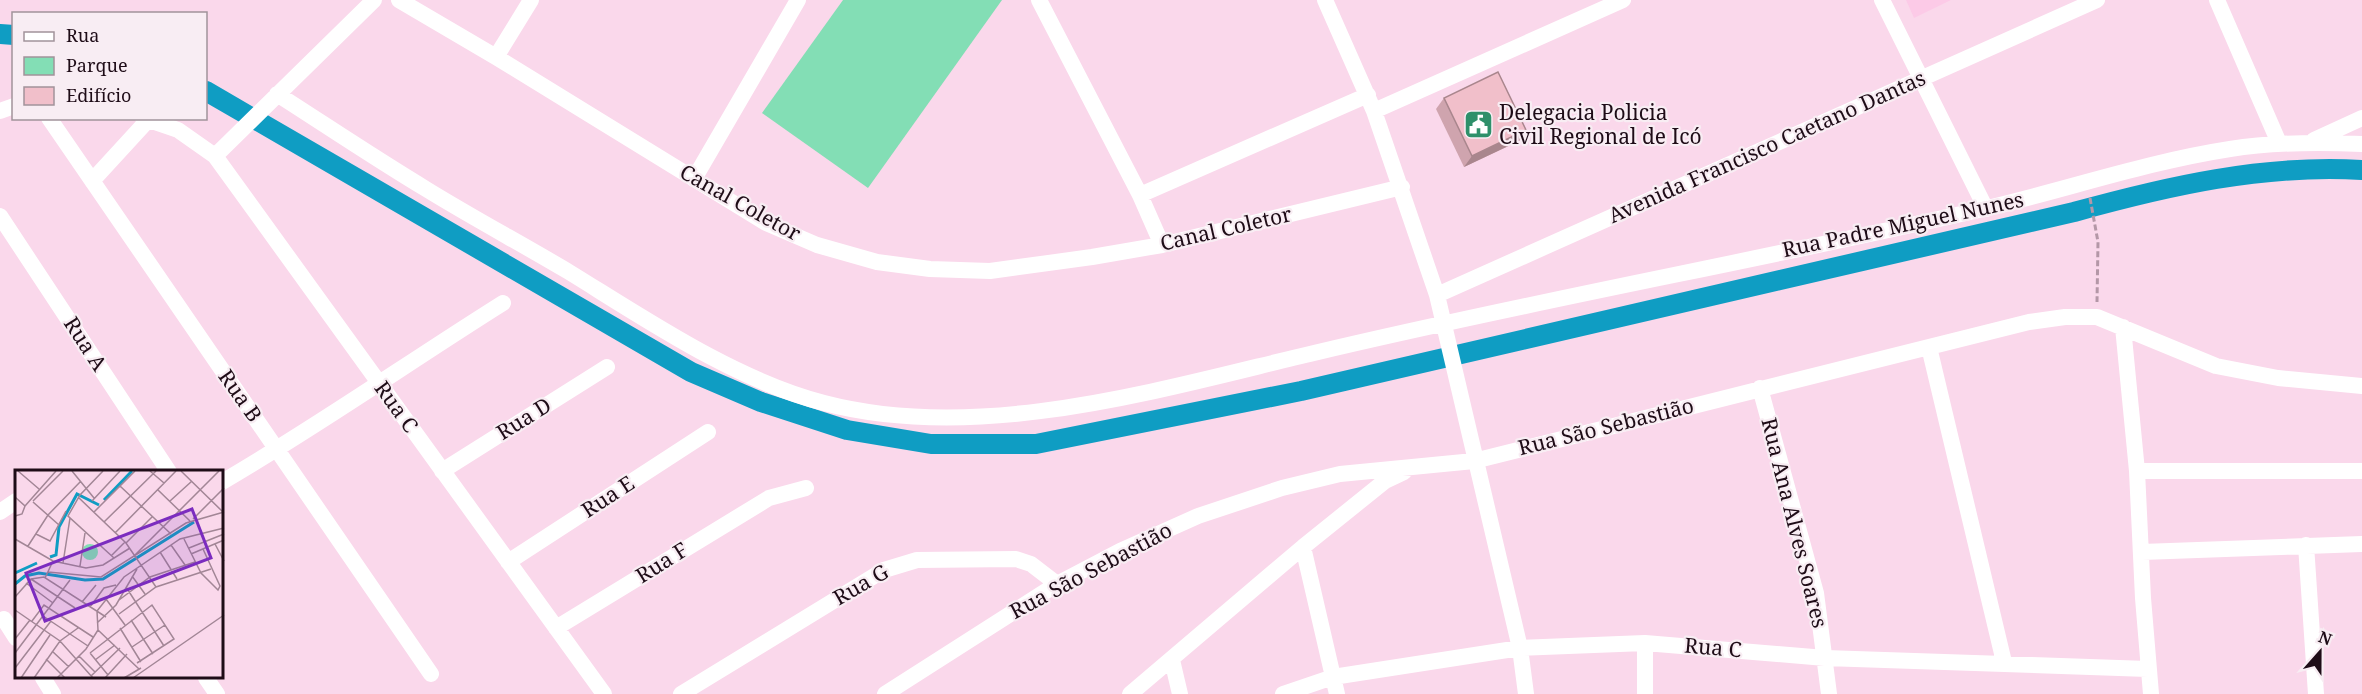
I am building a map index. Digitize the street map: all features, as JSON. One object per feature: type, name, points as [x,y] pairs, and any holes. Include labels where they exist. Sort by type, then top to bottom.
[{"type":"street","points":[[215,156],[374,0]]},
{"type":"street","name":"Canal Coletor","points":[[399,0],[766,223],[817,245],[877,262],[930,269],[990,271],[1162,245],[1402,187]]},
{"type":"street","points":[[496,57],[531,0]]},
{"type":"street","points":[[694,179],[798,0]]},
{"type":"street","points":[[1040,0],[1140,195],[1162,245]]},
{"type":"street","points":[[1325,0],[1368,95],[1402,187],[1437,295],[1474,461],[1520,648],[1526,694]]},
{"type":"street","points":[[1374,111],[1623,0]]},
{"type":"street","points":[[1882,0],[1986,208]]},
{"type":"street","name":"Avenida Francisco Caetano Dantas","points":[[1437,295],[2097,0]]},
{"type":"street","points":[[2217,0],[2279,143]]},
{"type":"street","points":[[1140,195],[1368,95]]},
{"type":"street","name":"Rua Padre Miguel Nunes","points":[[272,99],[648,320],[767,383],[822,403],[903,416],[1023,413],[1120,396],[1446,330],[1986,208],[2226,149],[2279,143],[2362,144]]},
{"type":"street","points":[[2310,142],[2362,118]]},
{"type":"street","name":"Rua B","points":[[50,120],[431,674]]},
{"type":"street","points":[[92,181],[144,120]]},
{"type":"street","name":"Rua C","points":[[148,120],[178,130],[215,156],[604,694]]},
{"type":"street","name":"Rua A","points":[[0,216],[168,470]]},
{"type":"street","points":[[224,481],[277,450],[378,382],[503,303]]},
{"type":"street","name":"Rua São Sebastião","points":[[885,694],[1057,584],[1147,537],[1198,516],[1282,488],[1340,474],[1474,461],[2029,322],[2065,317],[2097,317],[2216,366],[2278,378],[2362,386]]},
{"type":"street","points":[[2123,327],[2137,471],[2151,694]]},
{"type":"street","points":[[1929,347],[2004,662]]},
{"type":"street","name":"Rua D","points":[[442,471],[606,367]]},
{"type":"street","name":"Rua Ana Alves Soares","points":[[1760,388],[1816,593],[1829,694]]},
{"type":"street","name":"Rua E","points":[[508,562],[708,432]]},
{"type":"street","points":[[1130,694],[1303,547],[1385,481],[1413,468]]},
{"type":"street","points":[[2137,471],[2362,471]]},
{"type":"street","name":"Rua F","points":[[556,628],[769,498],[806,488]]},
{"type":"street","points":[[0,512],[15,502]]},
{"type":"street","points":[[2142,552],[2362,544]]},
{"type":"street","points":[[2306,545],[2316,694]]},
{"type":"street","points":[[1303,547],[1337,694]]},
{"type":"street","name":"Rua G","points":[[681,694],[898,564],[917,560],[1016,559],[1031,564],[1057,584]]},
{"type":"street","points":[[7,617],[15,636]]},
{"type":"street","points":[[1645,643],[1645,694]]},
{"type":"street","name":"Rua C","points":[[1283,694],[1333,677],[1520,648],[1645,643],[1825,658],[2004,662],[2148,669]]},
{"type":"street","points":[[1172,660],[1180,694]]},
{"type":"street","points":[[44,679],[53,694]]},
{"type":"street","points":[[207,679],[217,694]]},
{"type":"path","points":[[2089,194],[2098,242],[2097,317]]},
{"type":"shaded area","points":[[1906,0],[1951,0],[1914,18]]},
{"type":"green space","points":[[843,0],[1002,0],[868,188],[762,113]]},
{"type":"building","name":"Delegacia Policia Civil Regional de Icó","points":[[1498,72],[1526,130],[1472,156],[1444,98]]},
{"type":"waterway","points":[[0,34],[12,35]]},
{"type":"waterway","points":[[207,92],[691,372],[761,402],[847,430],[931,444],[1036,444],[1301,391],[2181,186],[2289,170],[2362,170]]},
{"type":"place","name":"Delegacia Policia Civil Regional de Icó","points":[[1478,125]]}]
